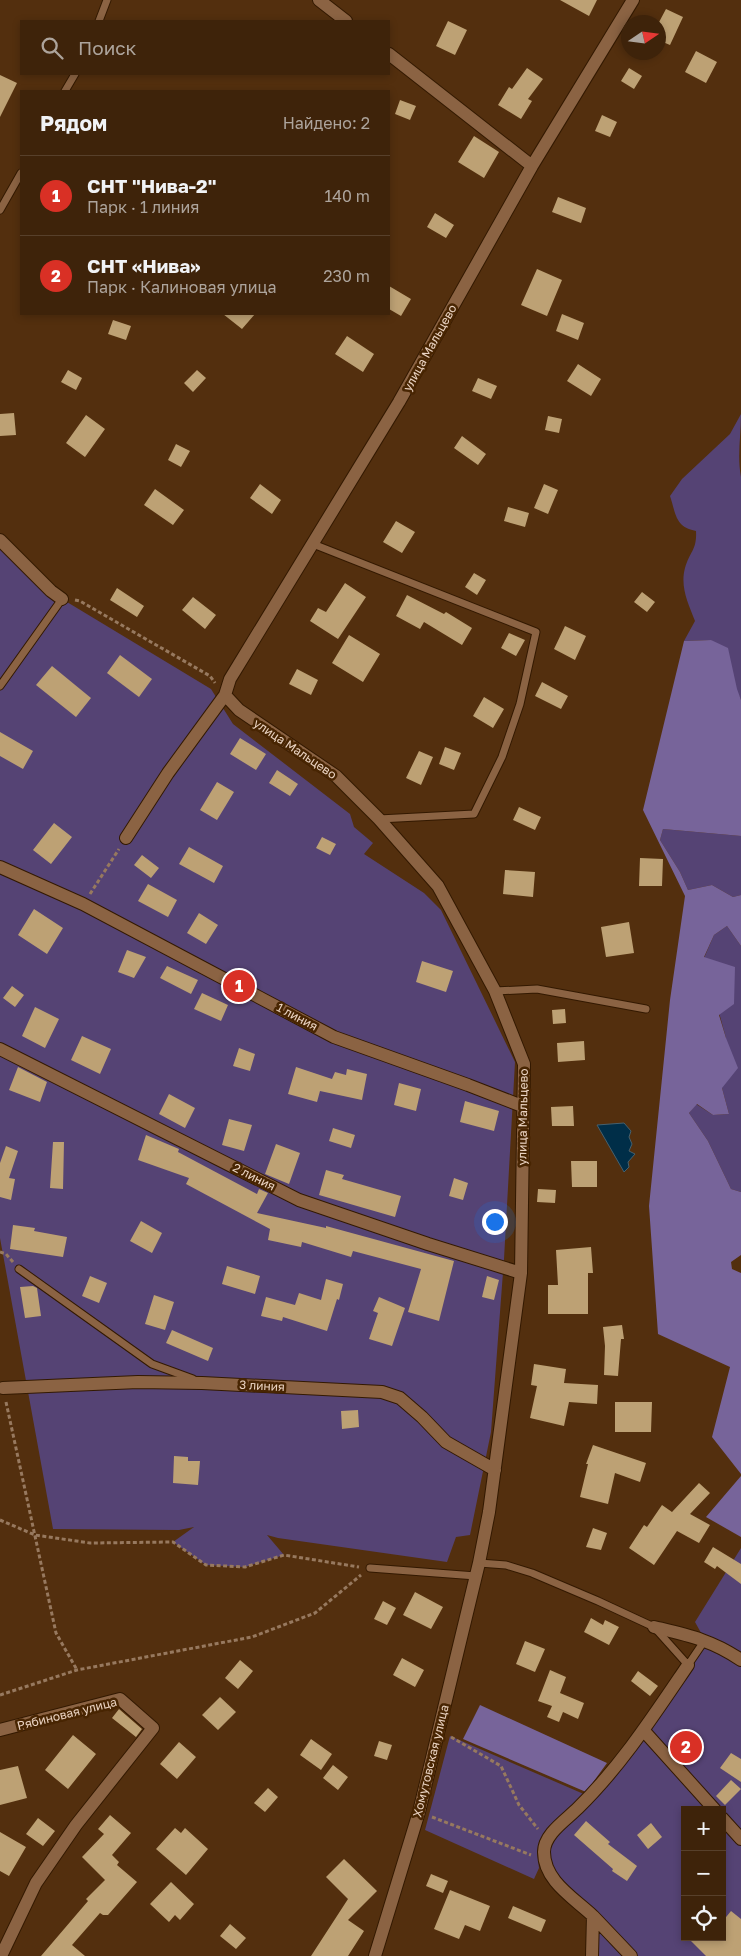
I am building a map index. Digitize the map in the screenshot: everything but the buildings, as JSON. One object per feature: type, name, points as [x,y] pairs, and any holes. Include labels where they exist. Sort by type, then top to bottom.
[{"type":"street","points":[[319,0],[345,20]]},
{"type":"street","name":"улица Мальцево","points":[[126,838],[168,773],[225,695],[230,679],[399,402],[532,166],[633,0]]},
{"type":"street","points":[[390,55],[532,166]]},
{"type":"street","points":[[0,540],[44,584],[62,599]]},
{"type":"street","name":"улица Мальцево","points":[[225,695],[239,710],[336,776],[379,819],[438,886],[495,991],[524,1064],[521,1273],[494,1470],[479,1563]]},
{"type":"street","name":"1 линия","points":[[0,867],[83,904],[334,1037],[522,1106]]},
{"type":"street","name":"2 линия","points":[[0,1049],[299,1200],[428,1244],[521,1273]]},
{"type":"street","name":"3 линия","points":[[3,1388],[138,1382],[202,1383],[382,1392],[400,1398],[446,1442],[494,1470]]},
{"type":"street","name":"Хомутовская улица","points":[[374,1956],[419,1812],[479,1563]]},
{"type":"street","points":[[654,1627],[705,1640],[726,1649],[741,1660]]},
{"type":"street","points":[[631,1956],[593,1916],[555,1881],[546,1867],[544,1850],[546,1839],[592,1795],[644,1731],[688,1666]]},
{"type":"street","name":"Рябиновая улица","points":[[0,1730],[120,1699],[153,1728],[76,1825],[36,1883],[1,1956]]},
{"type":"street","points":[[644,1731],[710,1806]]},
{"type":"street","points":[[726,1822],[741,1839]]},
{"type":"street","points":[[592,1956],[593,1916]]},
{"type":"lane","points":[[99,20],[107,0]]},
{"type":"lane","points":[[66,90],[74,75]]},
{"type":"lane","points":[[0,210],[20,175]]},
{"type":"lane","points":[[313,544],[536,632],[520,704],[502,757],[474,814],[379,819]]},
{"type":"lane","points":[[0,686],[62,599]]},
{"type":"lane","points":[[495,991],[536,988],[646,1009]]},
{"type":"lane","points":[[19,1269],[152,1364],[202,1383]]},
{"type":"lane","points":[[479,1563],[506,1565],[532,1573],[654,1627],[688,1666],[705,1640]]},
{"type":"lane","points":[[370,1568],[476,1576]]},
{"type":"path","points":[[62,599],[80,601],[210,676],[225,695]]},
{"type":"path","points":[[83,904],[126,838]]},
{"type":"path","points":[[3,1388],[56,1633],[77,1670]]},
{"type":"path","points":[[0,1520],[35,1535],[90,1543],[173,1542],[206,1564],[245,1567],[284,1555],[370,1568]]},
{"type":"path","points":[[0,1695],[77,1670],[252,1637],[315,1613],[370,1568]]},
{"type":"path","points":[[439,1730],[501,1766],[519,1806],[546,1839]]},
{"type":"path","points":[[419,1812],[545,1860]]},
{"type":"shaded area","points":[[741,414],[739,454],[741,477],[741,700],[711,640],[684,641],[695,621],[683,582],[685,568],[694,547],[696,531],[684,526],[677,519],[670,496],[682,479],[730,434]]},
{"type":"shaded area","points":[[0,545],[61,607],[67,602],[211,689],[233,724],[350,814],[354,827],[373,843],[364,854],[424,893],[441,910],[515,1062],[504,1259],[491,1432],[470,1535],[456,1537],[447,1562],[267,1535],[284,1555],[245,1567],[206,1565],[173,1542],[194,1527],[179,1530],[53,1529],[0,1238]]},
{"type":"shaded area","points":[[711,640],[728,648],[741,700],[741,836],[663,829],[660,840],[680,872],[688,890],[712,885],[733,897],[741,895],[741,946],[727,926],[714,935],[704,957],[735,967],[734,1004],[719,1015],[738,1068],[722,1088],[729,1114],[713,1115],[697,1104],[689,1113],[708,1141],[731,1189],[741,1192],[741,1255],[731,1262],[732,1269],[741,1273],[741,1474],[712,1437],[730,1367],[658,1334],[649,1206],[670,1000],[685,896],[643,810],[684,641]]},
{"type":"shaded area","points":[[663,829],[741,836],[741,895],[733,897],[712,885],[688,890],[680,872],[660,840]]},
{"type":"shaded area","points":[[727,926],[741,946],[741,1192],[731,1189],[708,1141],[689,1113],[696,1104],[713,1115],[729,1114],[722,1088],[726,1038],[704,958],[714,935]]},
{"type":"shaded area","points":[[741,1476],[741,1537],[706,1517]]},
{"type":"shaded area","points":[[741,1548],[741,1956],[592,1956],[593,1916],[555,1881],[544,1850],[592,1795],[705,1640],[695,1622]]},
{"type":"shaded area","points":[[480,1705],[607,1763],[586,1792],[463,1739]]},
{"type":"shaded area","points":[[450,1736],[586,1795],[539,1841],[537,1852],[539,1868],[534,1879],[425,1830]]},
{"type":"water","points":[[624,1123],[631,1131],[629,1137],[632,1144],[629,1151],[635,1154],[628,1162],[629,1167],[624,1172],[597,1125]]},
{"type":"place","name":"СНТ \"Нива-2\"","points":[[239,986]]},
{"type":"place","name":"СНТ «Нива»","points":[[686,1747]]}]
